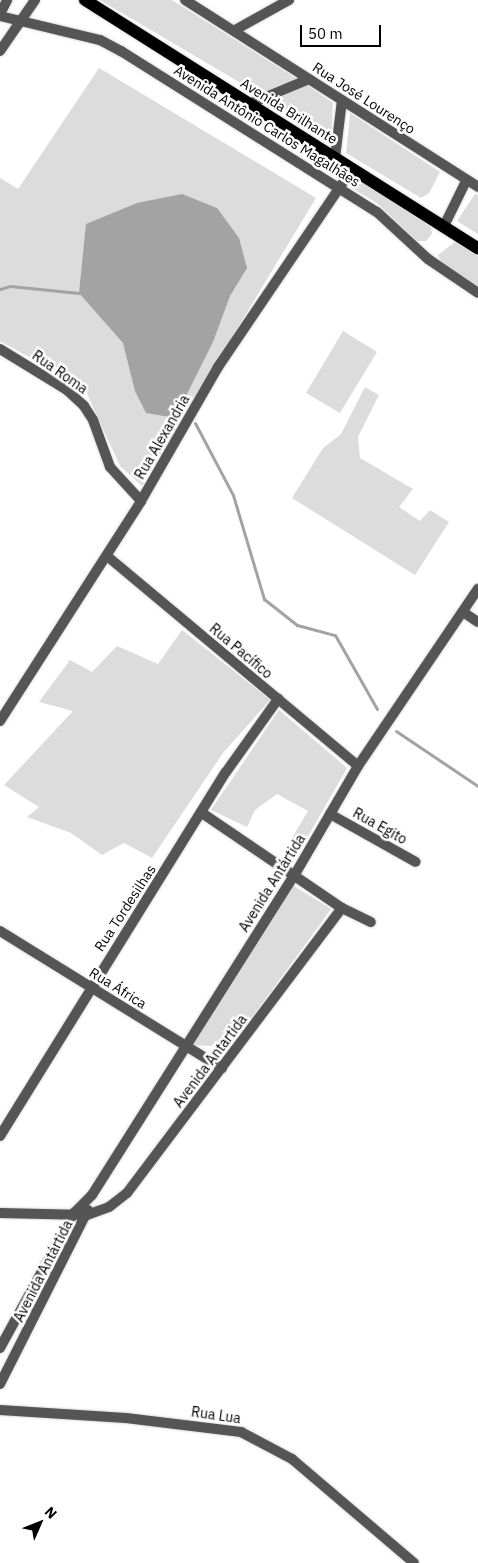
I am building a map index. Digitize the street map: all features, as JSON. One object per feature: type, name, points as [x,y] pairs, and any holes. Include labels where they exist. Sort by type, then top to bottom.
[{"type":"main road","name":"Avenida Brilhante","points":[[85,0],[478,248]]},
{"type":"street","points":[[0,15],[7,0]]},
{"type":"street","points":[[0,52],[35,0]]},
{"type":"street","name":"Rua José Lourenço","points":[[185,0],[478,187]]},
{"type":"street","points":[[238,34],[236,30],[289,0]]},
{"type":"street","name":"Avenida Antônio Carlos Magalhães","points":[[0,15],[21,19],[108,44],[377,212],[428,259],[478,293]]},
{"type":"street","points":[[249,104],[309,79]]},
{"type":"street","points":[[336,158],[342,100]]},
{"type":"street","name":"Rua Alexandria","points":[[0,721],[141,501],[218,367],[352,169]]},
{"type":"street","points":[[444,226],[466,180]]},
{"type":"street","name":"Rua Roma","points":[[0,349],[67,390],[84,406],[93,420],[108,462],[141,501]]},
{"type":"street","name":"Rua Pacífico","points":[[107,556],[358,766]]},
{"type":"street","name":"Avenida Antártida","points":[[0,1348],[74,1213],[92,1195],[184,1046],[294,876],[358,766],[478,589]]},
{"type":"street","points":[[463,612],[478,622]]},
{"type":"street","name":"Rua Tordesilhas","points":[[0,1136],[90,987],[202,813],[226,772],[278,699]]},
{"type":"street","points":[[202,813],[342,908],[371,922]]},
{"type":"street","name":"Rua Egito","points":[[330,814],[416,862]]},
{"type":"street","name":"Avenida Antartida","points":[[88,1215],[109,1207],[132,1188],[342,908]]},
{"type":"street","name":"Rua África","points":[[1,934],[222,1068]]},
{"type":"street","name":"Avenida Antártida","points":[[0,1384],[88,1215],[92,1195]]},
{"type":"street","points":[[0,1213],[74,1213],[88,1215]]},
{"type":"street","name":"Rua Lua","points":[[0,1410],[126,1418],[241,1432],[292,1459],[414,1563]]},
{"type":"shaded area","points":[[100,0],[172,0],[297,79],[261,95]]},
{"type":"shaded area","points":[[99,68],[316,198],[142,486],[120,466],[84,387],[0,341],[0,178],[18,189]]},
{"type":"shaded area","points":[[307,85],[333,103],[331,139],[269,101]]},
{"type":"shaded area","points":[[350,113],[440,172],[429,193],[421,198],[346,153]]},
{"type":"shaded area","points":[[356,178],[431,227],[432,234],[426,241],[417,241],[377,203],[350,187]]},
{"type":"shaded area","points":[[182,194],[217,208],[239,238],[247,268],[230,296],[213,342],[181,406],[170,417],[146,413],[135,391],[123,343],[79,293],[86,224],[137,203]]},
{"type":"shaded area","points":[[475,194],[478,195],[478,234],[457,221]]},
{"type":"shaded area","points":[[455,242],[478,256],[478,286],[442,264],[438,255]]},
{"type":"shaded area","points":[[343,331],[377,352],[340,413],[306,393]]},
{"type":"shaded area","points":[[365,387],[379,395],[358,437],[360,458],[413,489],[399,507],[420,521],[430,510],[449,522],[415,575],[292,498],[323,448],[341,434]]},
{"type":"shaded area","points":[[182,630],[270,700],[223,753],[152,858],[124,843],[102,855],[71,833],[27,817],[39,807],[4,785],[73,711],[39,702],[70,660],[92,672],[117,646],[158,664]]},
{"type":"shaded area","points":[[279,710],[347,768],[300,850],[290,841],[308,811],[277,794],[255,810],[247,827],[211,810]]},
{"type":"shaded area","points":[[294,886],[331,909],[239,1035],[211,1046],[191,1045]]},
{"type":"waterway","points":[[0,289],[10,286],[79,293]]},
{"type":"waterway","points":[[195,423],[233,495],[264,599],[297,625],[335,635],[377,709]]},
{"type":"waterway","points":[[396,731],[478,786]]}]
